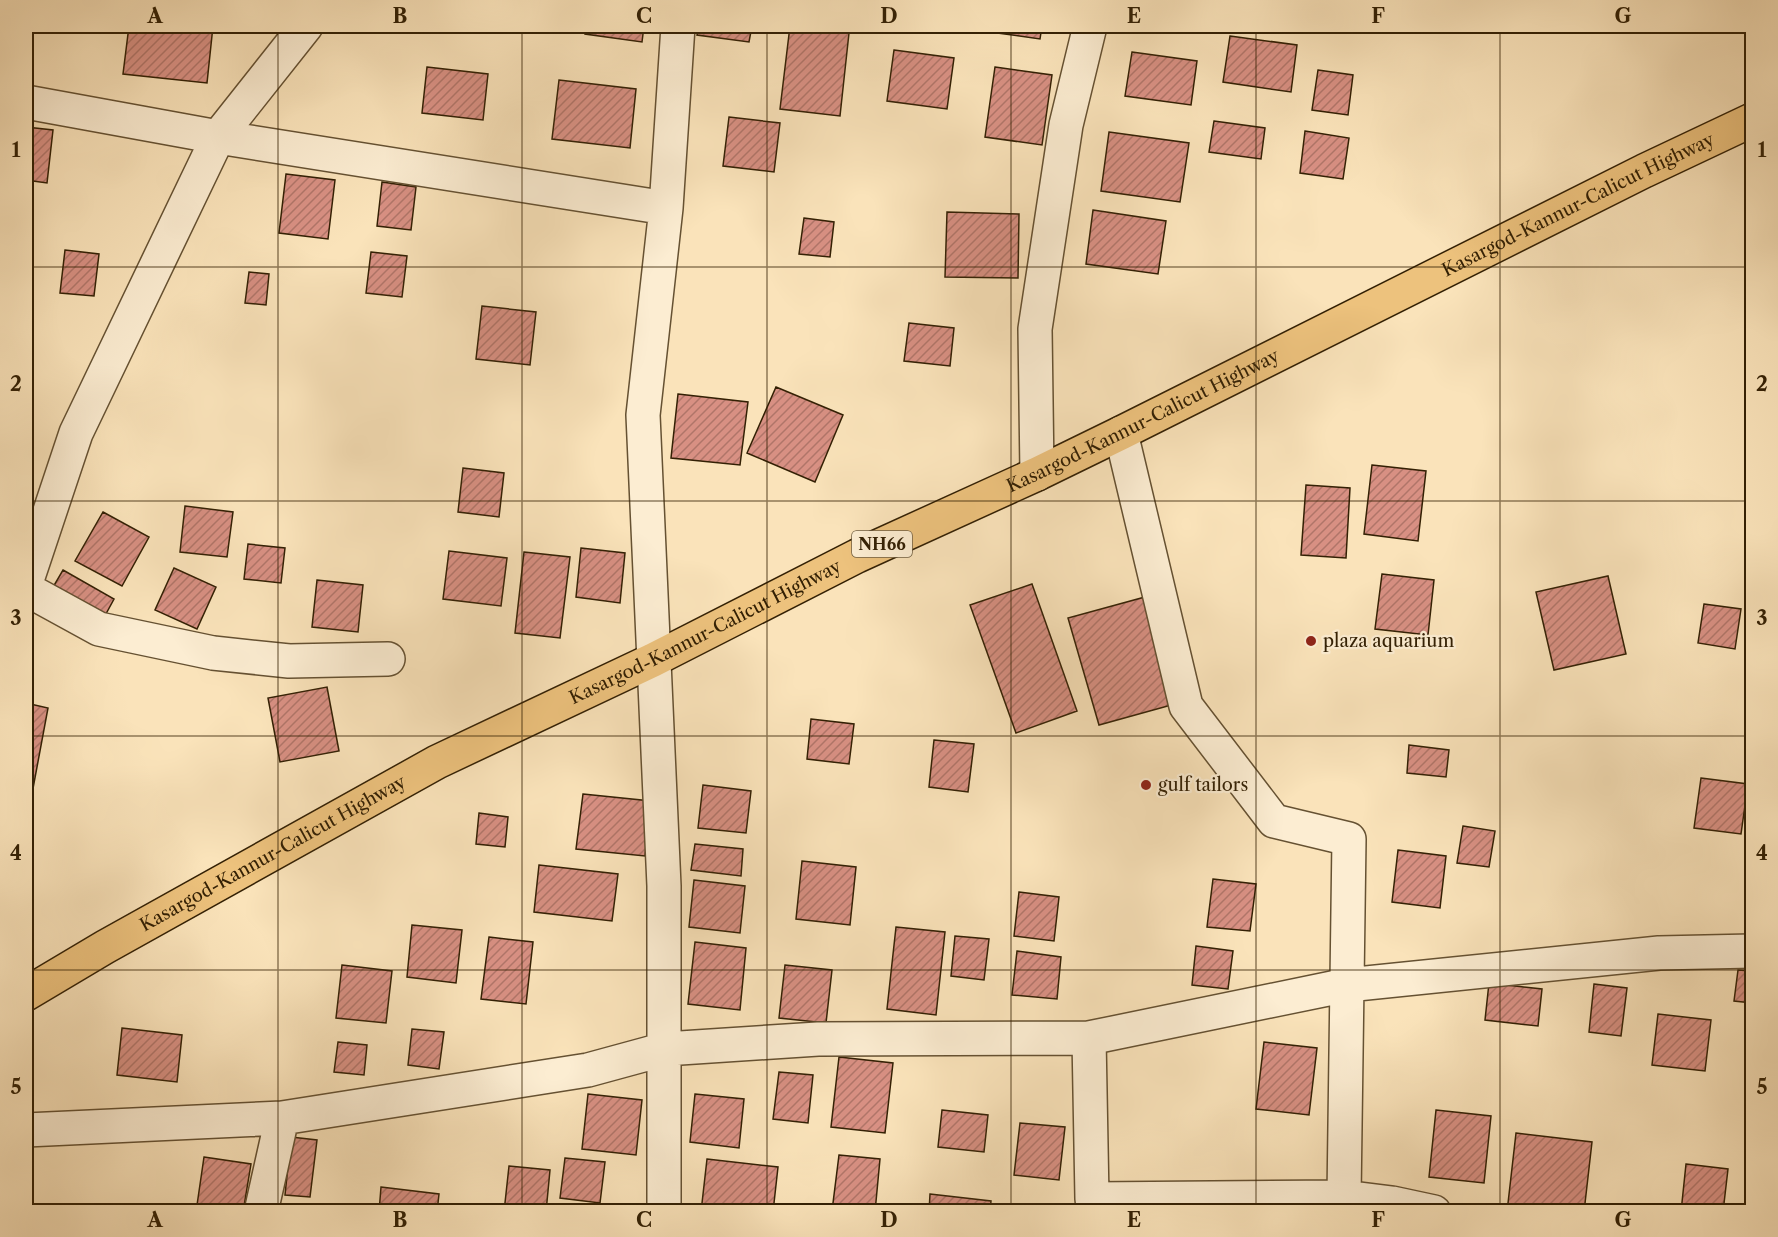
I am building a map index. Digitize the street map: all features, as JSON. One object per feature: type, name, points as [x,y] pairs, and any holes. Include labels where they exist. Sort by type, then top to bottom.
[{"type":"highway","name":"Kasargod-Kannur-Calicut Highway","points":[[26,994],[105,947],[437,762],[653,660],[857,556],[1121,433],[1644,171],[1752,120]]},
{"type":"street","points":[[26,583],[76,433],[218,137],[306,26]]},
{"type":"street","points":[[664,1212],[664,886],[643,416],[666,208],[678,26]]},
{"type":"street","points":[[1037,474],[1035,328],[1066,124],[1089,26]]},
{"type":"street","points":[[26,102],[218,137],[666,208]]},
{"type":"street","points":[[1121,433],[1186,706],[1274,821],[1349,839],[1344,1197]]},
{"type":"street","points":[[26,589],[99,629],[213,653],[289,661],[388,659]]},
{"type":"street","points":[[26,1130],[282,1118],[588,1070],[665,1049],[818,1039],[1089,1038],[1347,985],[1659,952],[1752,951]]},
{"type":"street","points":[[1089,1038],[1092,1205],[1344,1197],[1392,1207],[1434,1212]]},
{"type":"street","points":[[261,1212],[282,1118]]},
{"type":"building","points":[[129,26],[213,26],[207,83],[123,74]]},
{"type":"building","points":[[586,26],[644,26],[642,42],[585,34]]},
{"type":"building","points":[[699,26],[752,26],[749,42],[697,35]]},
{"type":"building","points":[[790,26],[849,33],[840,116],[780,109]]},
{"type":"building","points":[[999,26],[1042,26],[1040,39],[998,33]]},
{"type":"building","points":[[1230,36],[1297,45],[1291,92],[1223,82]]},
{"type":"building","points":[[894,50],[954,58],[947,109],[887,101]]},
{"type":"building","points":[[1132,52],[1197,61],[1191,105],[1125,96]]},
{"type":"building","points":[[427,67],[488,74],[483,120],[422,113]]},
{"type":"building","points":[[995,67],[1052,75],[1042,145],[985,137]]},
{"type":"building","points":[[1318,70],[1353,75],[1348,115],[1312,110]]},
{"type":"building","points":[[559,80],[636,89],[630,148],[552,139]]},
{"type":"building","points":[[729,117],[780,123],[774,172],[723,166]]},
{"type":"building","points":[[1214,121],[1265,128],[1261,159],[1209,152]]},
{"type":"building","points":[[26,127],[53,130],[47,183],[26,180]]},
{"type":"building","points":[[1305,131],[1349,138],[1343,179],[1300,173]]},
{"type":"building","points":[[1109,132],[1189,143],[1180,202],[1101,191]]},
{"type":"building","points":[[286,174],[335,180],[328,239],[279,233]]},
{"type":"building","points":[[382,182],[416,187],[411,230],[377,226]]},
{"type":"building","points":[[1093,210],[1166,221],[1158,274],[1086,264]]},
{"type":"building","points":[[947,212],[1019,214],[1018,278],[945,277]]},
{"type":"building","points":[[804,218],[834,222],[830,257],[799,254]]},
{"type":"building","points":[[65,250],[99,254],[94,296],[60,293]]},
{"type":"building","points":[[371,252],[407,256],[402,297],[366,293]]},
{"type":"building","points":[[249,272],[269,274],[266,305],[245,303]]},
{"type":"building","points":[[482,306],[536,312],[530,365],[476,359]]},
{"type":"building","points":[[909,323],[954,328],[950,366],[904,361]]},
{"type":"building","points":[[776,387],[843,415],[815,482],[747,453]]},
{"type":"building","points":[[678,394],[748,402],[740,465],[671,458]]},
{"type":"building","points":[[1752,425],[1752,474],[1746,473]]},
{"type":"building","points":[[1372,465],[1426,471],[1418,541],[1364,534]]},
{"type":"building","points":[[463,468],[504,473],[499,517],[458,512]]},
{"type":"building","points":[[1306,485],[1350,488],[1346,558],[1301,555]]},
{"type":"building","points":[[185,506],[233,512],[227,557],[180,552]]},
{"type":"building","points":[[103,512],[149,537],[122,586],[75,561]]},
{"type":"building","points":[[248,544],[285,548],[281,583],[244,579]]},
{"type":"building","points":[[581,548],[625,553],[620,603],[576,597]]},
{"type":"building","points":[[449,551],[507,558],[501,606],[443,599]]},
{"type":"building","points":[[524,552],[570,557],[560,638],[515,633]]},
{"type":"building","points":[[174,568],[216,587],[197,629],[155,610]]},
{"type":"building","points":[[63,570],[114,599],[101,623],[49,594]]},
{"type":"building","points":[[1382,574],[1434,580],[1428,635],[1375,629]]},
{"type":"building","points":[[1608,576],[1626,654],[1554,670],[1536,592]]},
{"type":"building","points":[[317,580],[363,585],[358,632],[312,627]]},
{"type":"building","points":[[1032,584],[1077,711],[1016,733],[970,605]]},
{"type":"building","points":[[1145,597],[1175,704],[1099,725],[1068,618]]},
{"type":"building","points":[[1704,604],[1741,609],[1735,649],[1698,643]]},
{"type":"building","points":[[327,687],[339,751],[280,762],[268,698]]},
{"type":"building","points":[[26,703],[48,708],[26,826]]},
{"type":"building","points":[[811,719],[854,724],[849,764],[807,759]]},
{"type":"building","points":[[934,740],[974,744],[968,792],[929,787]]},
{"type":"building","points":[[1409,745],[1449,750],[1446,777],[1407,773]]},
{"type":"building","points":[[1701,778],[1748,784],[1741,834],[1694,828]]},
{"type":"building","points":[[703,785],[751,791],[746,833],[698,828]]},
{"type":"building","points":[[583,794],[651,801],[645,856],[576,849]]},
{"type":"building","points":[[479,813],[508,817],[505,847],[476,844]]},
{"type":"building","points":[[1463,826],[1495,831],[1489,867],[1457,863]]},
{"type":"building","points":[[695,844],[743,849],[741,876],[691,870]]},
{"type":"building","points":[[1398,850],[1446,856],[1440,908],[1392,902]]},
{"type":"building","points":[[802,861],[856,867],[850,925],[796,919]]},
{"type":"building","points":[[539,865],[618,874],[612,921],[534,912]]},
{"type":"building","points":[[1213,879],[1256,884],[1250,931],[1207,927]]},
{"type":"building","points":[[694,880],[745,886],[740,933],[689,927]]},
{"type":"building","points":[[1019,892],[1059,897],[1054,941],[1014,936]]},
{"type":"building","points":[[412,925],[462,930],[456,983],[407,977]]},
{"type":"building","points":[[896,927],[945,932],[936,1015],[887,1009]]},
{"type":"building","points":[[955,936],[989,939],[984,980],[951,976]]},
{"type":"building","points":[[489,937],[533,942],[526,1004],[481,999]]},
{"type":"building","points":[[695,942],[746,948],[740,1010],[688,1004]]},
{"type":"building","points":[[1196,946],[1233,951],[1228,989],[1192,985]]},
{"type":"building","points":[[1017,951],[1061,957],[1057,999],[1012,995]]},
{"type":"building","points":[[342,965],[392,971],[386,1023],[336,1018]]},
{"type":"building","points":[[785,965],[832,970],[826,1023],[779,1018]]},
{"type":"building","points":[[1738,970],[1752,971],[1752,1003],[1734,1001]]},
{"type":"building","points":[[1489,983],[1542,989],[1538,1026],[1485,1020]]},
{"type":"building","points":[[1594,984],[1627,988],[1621,1036],[1589,1032]]},
{"type":"building","points":[[1658,1014],[1711,1020],[1705,1071],[1652,1065]]},
{"type":"building","points":[[122,1028],[182,1035],[177,1082],[117,1075]]},
{"type":"building","points":[[412,1029],[444,1032],[439,1069],[408,1065]]},
{"type":"building","points":[[338,1042],[367,1045],[364,1075],[334,1072]]},
{"type":"building","points":[[1264,1042],[1317,1048],[1309,1115],[1256,1109]]},
{"type":"building","points":[[839,1057],[893,1063],[885,1133],[831,1127]]},
{"type":"building","points":[[779,1072],[813,1075],[808,1123],[773,1119]]},
{"type":"building","points":[[588,1094],[642,1100],[636,1155],[582,1149]]},
{"type":"building","points":[[695,1094],[744,1099],[739,1148],[690,1142]]},
{"type":"building","points":[[942,1110],[988,1115],[984,1152],[938,1147]]},
{"type":"building","points":[[1436,1110],[1491,1116],[1484,1183],[1429,1177]]},
{"type":"building","points":[[1020,1123],[1065,1127],[1059,1180],[1014,1175]]},
{"type":"building","points":[[1516,1133],[1592,1142],[1584,1212],[1507,1212]]},
{"type":"building","points":[[291,1137],[317,1140],[310,1197],[285,1195]]},
{"type":"building","points":[[839,1155],[880,1159],[875,1212],[832,1211]]},
{"type":"building","points":[[204,1157],[251,1164],[243,1212],[196,1212]]},
{"type":"building","points":[[565,1158],[605,1162],[600,1203],[560,1198]]},
{"type":"building","points":[[707,1159],[778,1167],[773,1212],[701,1212]]},
{"type":"building","points":[[1686,1164],[1728,1169],[1723,1212],[1681,1212]]},
{"type":"building","points":[[509,1166],[550,1170],[546,1212],[504,1212]]},
{"type":"building","points":[[381,1187],[439,1194],[437,1212],[379,1212]]},
{"type":"building","points":[[930,1194],[991,1201],[990,1212],[929,1212]]},
{"type":"place","name":"plaza aquarium","points":[[1311,641]]},
{"type":"place","name":"gulf tailors","points":[[1146,785]]}]
